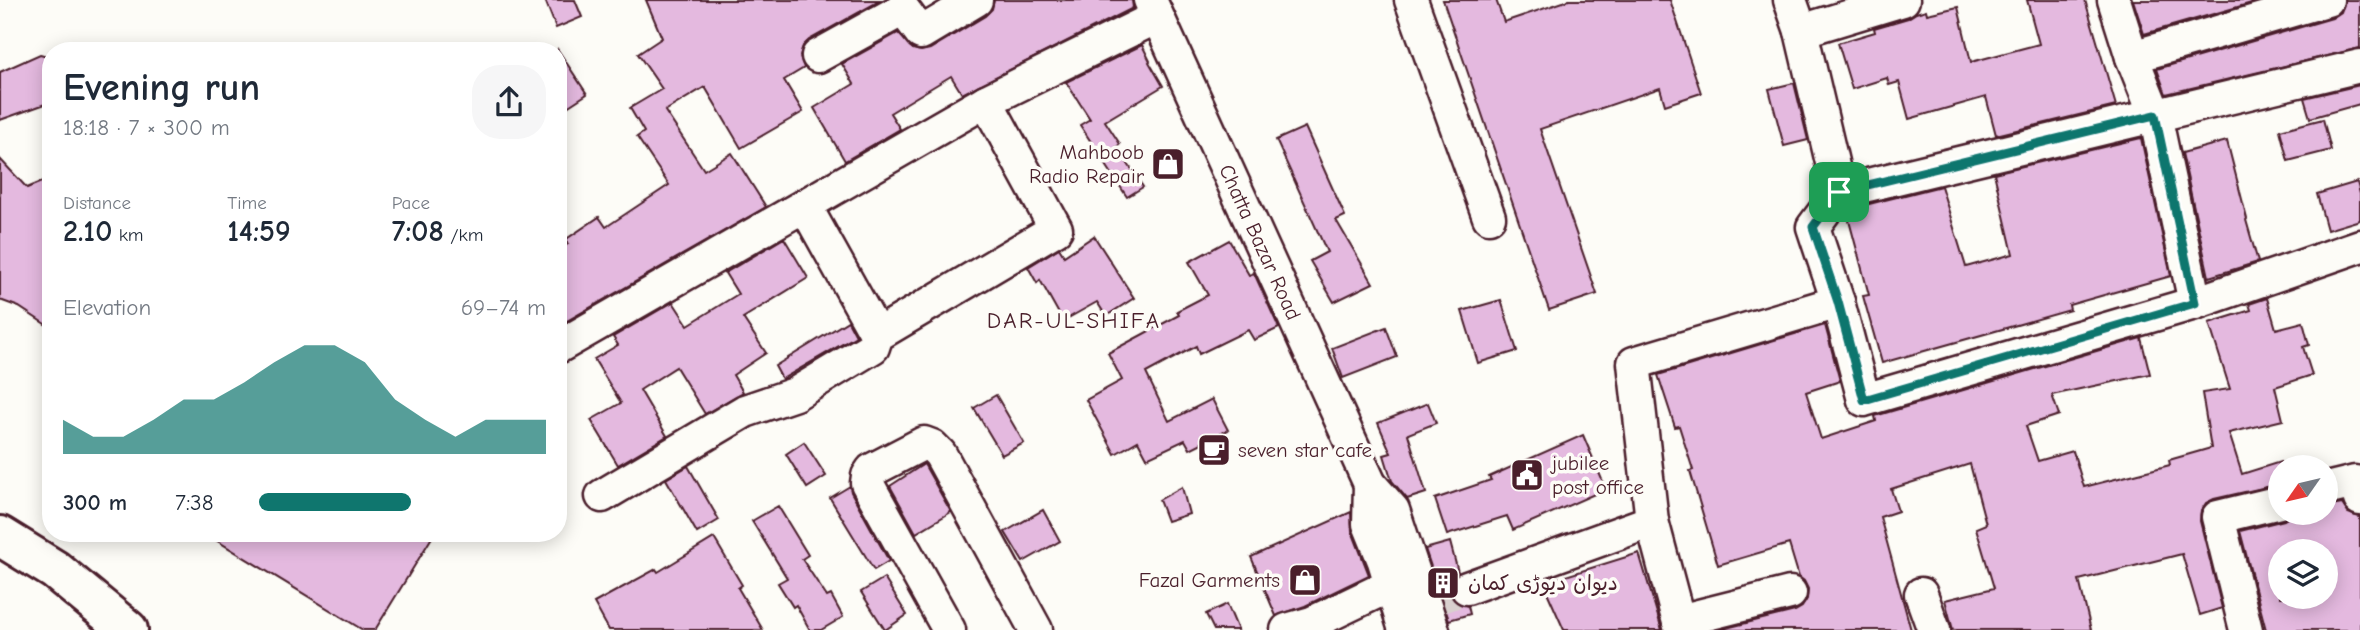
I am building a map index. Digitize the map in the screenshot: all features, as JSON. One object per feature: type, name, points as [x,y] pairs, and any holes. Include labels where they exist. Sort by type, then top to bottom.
[{"type":"main road","points":[[0,536],[55,570],[128,630]]},
{"type":"street","points":[[818,56],[903,9],[921,33],[976,0]]},
{"type":"street","points":[[1411,0],[1489,217]]},
{"type":"street","points":[[1790,0],[1801,31],[1839,192]]},
{"type":"street","points":[[1801,31],[1903,0]]},
{"type":"street","points":[[2114,0],[2132,57],[2155,115],[2195,303]]},
{"type":"street","points":[[2132,57],[2327,0]]},
{"type":"street","points":[[567,343],[986,101],[1154,8]]},
{"type":"street","name":"Chatta Bazar Road","points":[[1154,8],[1370,484],[1393,510],[1433,630]]},
{"type":"street","points":[[2360,66],[1839,192],[1813,227],[1838,302],[1864,400],[2195,303],[2360,246]]},
{"type":"street","points":[[602,496],[746,411],[795,394],[873,347],[877,335],[1056,229],[986,101]]},
{"type":"street","points":[[805,206],[877,335]]},
{"type":"street","points":[[1790,593],[1680,626],[1652,521],[1634,363],[1838,302]]},
{"type":"street","points":[[949,630],[867,483],[872,470],[924,443],[940,454],[1036,630]]},
{"type":"street","points":[[2338,486],[2355,482],[2360,499]]},
{"type":"street","name":"Chatta Bazar Road","points":[[1370,484],[1369,524],[1405,630]]},
{"type":"street","points":[[2246,630],[2218,517],[2268,505]]},
{"type":"street","points":[[1467,588],[1652,521]]},
{"type":"street","points":[[1287,630],[1312,623],[1391,585]]},
{"type":"street","points":[[1921,594],[1934,630]]},
{"type":"building","points":[[545,0],[575,0],[582,17],[556,28]]},
{"type":"building","points":[[646,0],[881,0],[809,40],[803,46],[800,56],[804,68],[784,80],[803,112],[741,148],[705,87],[665,111],[704,170],[732,153],[766,207],[567,321],[567,239],[599,217],[606,227],[669,185],[637,137],[644,132],[630,108],[662,89],[638,54],[662,38]]},
{"type":"building","points":[[994,0],[1132,0],[1133,8],[962,94],[951,76],[890,113],[900,129],[845,161],[814,108],[854,84],[842,64],[898,33],[913,49],[930,49],[985,16],[992,9]]},
{"type":"building","points":[[1443,0],[1496,0],[1504,22],[1569,0],[1670,0],[1701,93],[1665,105],[1660,88],[1540,129],[1597,294],[1549,310]]},
{"type":"building","points":[[2027,0],[2085,0],[2116,106],[1996,135],[1986,97],[1909,119],[1899,82],[1889,85],[1887,78],[1852,89],[1838,43],[1875,32],[1874,28],[1926,10],[1927,14],[1958,7],[1971,62],[2039,44]]},
{"type":"building","points":[[2133,0],[2262,0],[2144,34]]},
{"type":"building","points":[[2345,0],[2360,0],[2360,48],[2166,94],[2157,69],[2332,18],[2341,12]]},
{"type":"building","points":[[1142,45],[1163,86],[1105,121],[1120,144],[1117,147],[1143,187],[1127,197],[1080,125],[1090,119],[1066,82]]},
{"type":"building","points":[[42,55],[42,105],[0,120],[0,72]]},
{"type":"building","points":[[567,64],[587,94],[567,107]]},
{"type":"building","points":[[1794,83],[1808,140],[1784,146],[1769,89]]},
{"type":"building","points":[[2360,85],[2360,104],[2310,118],[2304,98]]},
{"type":"building","points":[[2323,119],[2331,150],[2288,161],[2280,130]]},
{"type":"building","points":[[1305,127],[1345,216],[1336,220],[1373,283],[1334,302],[1310,261],[1327,252],[1276,140]]},
{"type":"building","points":[[2141,138],[2171,276],[2069,305],[2070,310],[1882,363],[1863,296],[1869,295],[1847,213],[1849,209],[1941,186],[1966,267],[2013,254],[1994,173]]},
{"type":"building","points":[[2227,141],[2258,262],[2209,277],[2182,153]]},
{"type":"building","points":[[0,159],[27,188],[42,182],[42,322],[19,307],[0,300]]},
{"type":"building","points":[[2357,182],[2360,220],[2327,230],[2317,194]]},
{"type":"building","points":[[1094,236],[1134,298],[1106,316],[1097,302],[1063,321],[1040,280],[1037,283],[1028,267],[1059,248],[1064,256]]},
{"type":"building","points":[[784,238],[808,278],[743,318],[766,353],[733,375],[743,392],[705,414],[676,367],[640,390],[667,436],[618,465],[591,420],[621,403],[594,359],[618,345],[613,337],[673,302],[688,325],[738,294],[725,273]]},
{"type":"building","points":[[1229,240],[1249,275],[1254,273],[1279,328],[1254,340],[1248,330],[1199,354],[1196,346],[1146,373],[1169,421],[1212,399],[1228,430],[1190,449],[1185,440],[1147,458],[1138,441],[1115,454],[1086,400],[1122,380],[1108,353],[1179,315],[1177,311],[1208,295],[1189,262]]},
{"type":"building","points":[[2267,298],[2276,329],[2303,322],[2309,345],[2303,347],[2312,375],[2275,387],[2283,420],[2229,433],[2242,474],[2268,466],[2268,487],[2214,499],[2206,503],[2201,511],[2200,521],[2222,608],[2200,615],[2182,554],[2079,580],[2091,630],[1953,630],[1945,600],[1994,588],[1976,528],[1986,524],[1970,464],[1891,489],[1898,511],[1880,517],[1911,630],[1718,630],[1795,611],[1802,607],[1807,599],[1808,589],[1799,577],[1789,544],[1718,565],[1690,471],[1693,470],[1658,375],[1825,325],[1840,381],[1806,392],[1821,439],[1876,421],[1875,416],[2141,338],[2150,374],[2052,395],[2059,415],[2026,426],[2038,461],[2073,451],[2084,487],[2170,465],[2169,460],[2211,448],[2202,393],[2230,389],[2209,323],[2251,310],[2249,304]]},
{"type":"building","points":[[1501,300],[1517,351],[1478,363],[1462,311]]},
{"type":"building","points":[[848,321],[856,336],[782,379],[775,366]]},
{"type":"building","points":[[1386,327],[1397,357],[1343,378],[1332,348]]},
{"type":"building","points":[[996,395],[1024,443],[1002,455],[974,408]]},
{"type":"building","points":[[1428,403],[1436,423],[1408,434],[1426,493],[1407,499],[1392,481],[1384,455],[1391,453],[1378,423]]},
{"type":"building","points":[[1583,435],[1606,489],[1513,530],[1507,516],[1447,535],[1435,499],[1491,480],[1489,477]]},
{"type":"building","points":[[804,442],[826,476],[807,488],[786,454]]},
{"type":"building","points":[[924,464],[951,512],[916,533],[890,486]]},
{"type":"building","points":[[688,466],[719,520],[697,533],[666,479]]},
{"type":"building","points":[[850,486],[889,561],[874,570],[830,498]]},
{"type":"building","points":[[1182,487],[1189,514],[1167,521],[1159,500]]},
{"type":"building","points":[[2342,504],[2348,513],[2360,517],[2360,630],[2266,630],[2240,531],[2268,524],[2338,525],[2338,505]]},
{"type":"building","points":[[778,506],[808,555],[802,559],[827,597],[831,595],[843,617],[821,630],[810,630],[796,605],[793,607],[778,583],[787,578],[752,521]]},
{"type":"building","points":[[1043,510],[1060,541],[1023,562],[1005,532]]},
{"type":"building","points":[[1351,512],[1352,531],[1369,575],[1305,606],[1276,616],[1251,557]]},
{"type":"building","points":[[714,538],[742,585],[738,588],[763,630],[609,630],[594,603],[656,569],[658,572]]},
{"type":"building","points":[[219,542],[429,542],[375,630],[363,630]]},
{"type":"building","points":[[1450,542],[1458,572],[1449,584],[1450,594],[1456,602],[1468,606],[1470,614],[1449,620],[1425,549]]},
{"type":"building","points":[[1639,553],[1662,630],[1564,630],[1543,583]]},
{"type":"building","points":[[884,578],[907,615],[885,630],[861,592]]},
{"type":"building","points":[[1227,604],[1238,630],[1214,630],[1206,614]]},
{"type":"tunnel","points":[[1425,603],[1467,588]]},
{"type":"place","name":"Mahboob Radio Repair","points":[[1168,164]]},
{"type":"place","name":"seven star cafe","points":[[1214,450]]},
{"type":"place","name":"jubilee post office","points":[[1527,475]]},
{"type":"place","name":"Fazal Garments","points":[[1305,580]]},
{"type":"place","name":"دیوان دیوڑی کمان","points":[[1443,583]]},
{"type":"district","name":"DAR-UL-SHIFA","points":[[1074,320]]},
{"type":"route","points":[[2155,115],[2195,303],[1864,400],[1838,302],[1813,227],[1839,192],[2155,115]]}]
